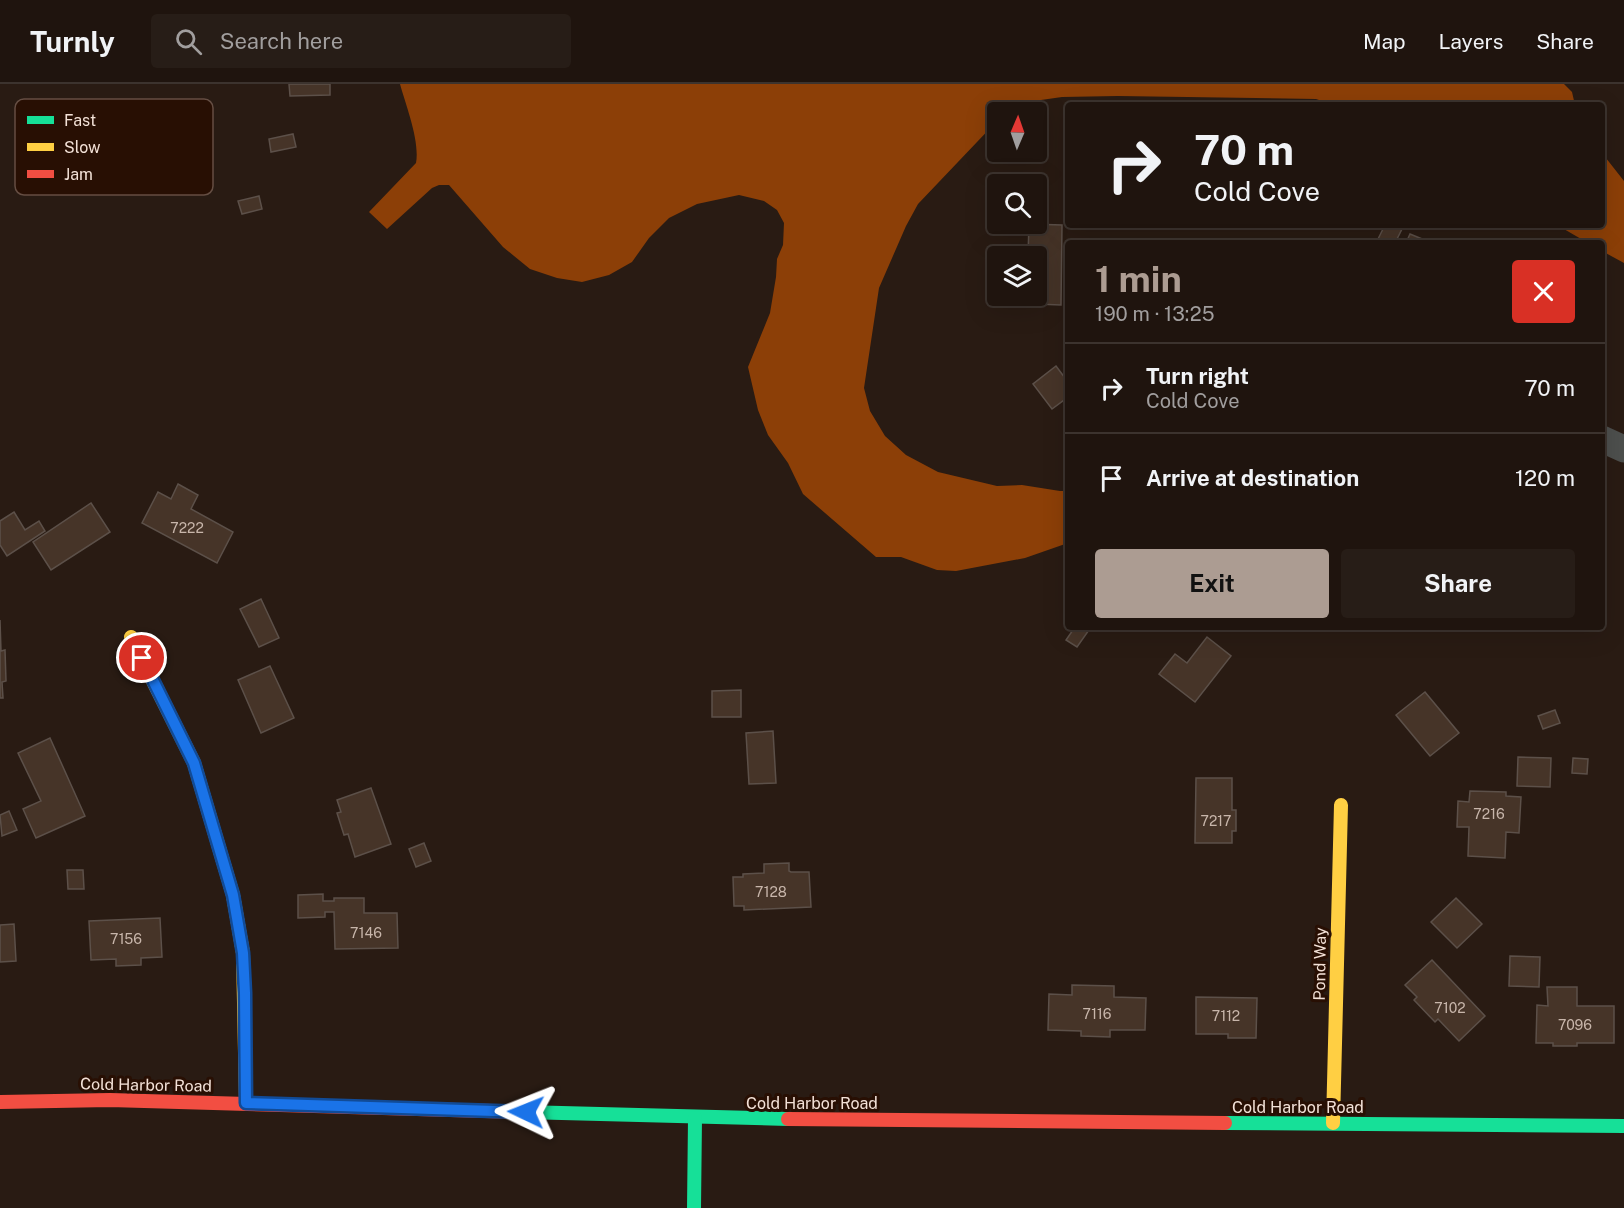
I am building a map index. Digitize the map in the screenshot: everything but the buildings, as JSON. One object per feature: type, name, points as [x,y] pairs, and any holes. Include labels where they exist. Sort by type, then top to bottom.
[{"type":"main road","points":[[131,637],[194,763],[233,895],[243,953],[246,1103]]},
{"type":"main road","name":"Pond Way","points":[[1333,1124],[1341,805]]},
{"type":"main road","name":"Cold Harbor Road","points":[[0,1102],[110,1100],[246,1103],[694,1118],[1624,1126]]},
{"type":"main road","points":[[694,1118],[694,1208]]},
{"type":"street","points":[[1605,440],[1624,448]]},
{"type":"shaded area","points":[[400,84],[1564,84],[1572,92],[1574,102],[1325,102],[1316,99],[1118,96],[1062,97],[1031,102],[987,102],[987,132],[918,204],[879,288],[864,388],[870,411],[885,436],[906,455],[938,472],[997,486],[1022,485],[1065,491],[1065,544],[1025,558],[956,571],[937,570],[901,557],[876,557],[803,494],[788,463],[768,435],[758,410],[748,367],[770,313],[777,259],[783,245],[784,223],[777,210],[764,201],[739,195],[697,204],[669,218],[649,238],[632,262],[609,275],[582,282],[557,278],[530,269],[503,247],[449,185],[432,188],[387,229],[369,212],[416,163],[414,134]]},
{"type":"shaded area","points":[[1605,157],[1624,181],[1624,263],[1605,253],[1605,240],[1583,240],[1562,228],[1605,228]]},
{"type":"traffic: fast","points":[[523,1112],[788,1119]]},
{"type":"traffic: fast","points":[[694,1208],[695,1118]]},
{"type":"traffic: fast","points":[[1225,1123],[1624,1126]]},
{"type":"traffic: slow","points":[[131,637],[194,763],[233,895],[243,953],[246,1103]]},
{"type":"traffic: slow","points":[[1333,1123],[1341,805]]},
{"type":"traffic: jam","points":[[0,1102],[110,1100],[523,1112]]},
{"type":"traffic: jam","points":[[788,1119],[1225,1123]]},
{"type":"route","points":[[142,658],[194,763],[207,800],[233,895],[243,953],[246,1103],[526,1112]]}]
